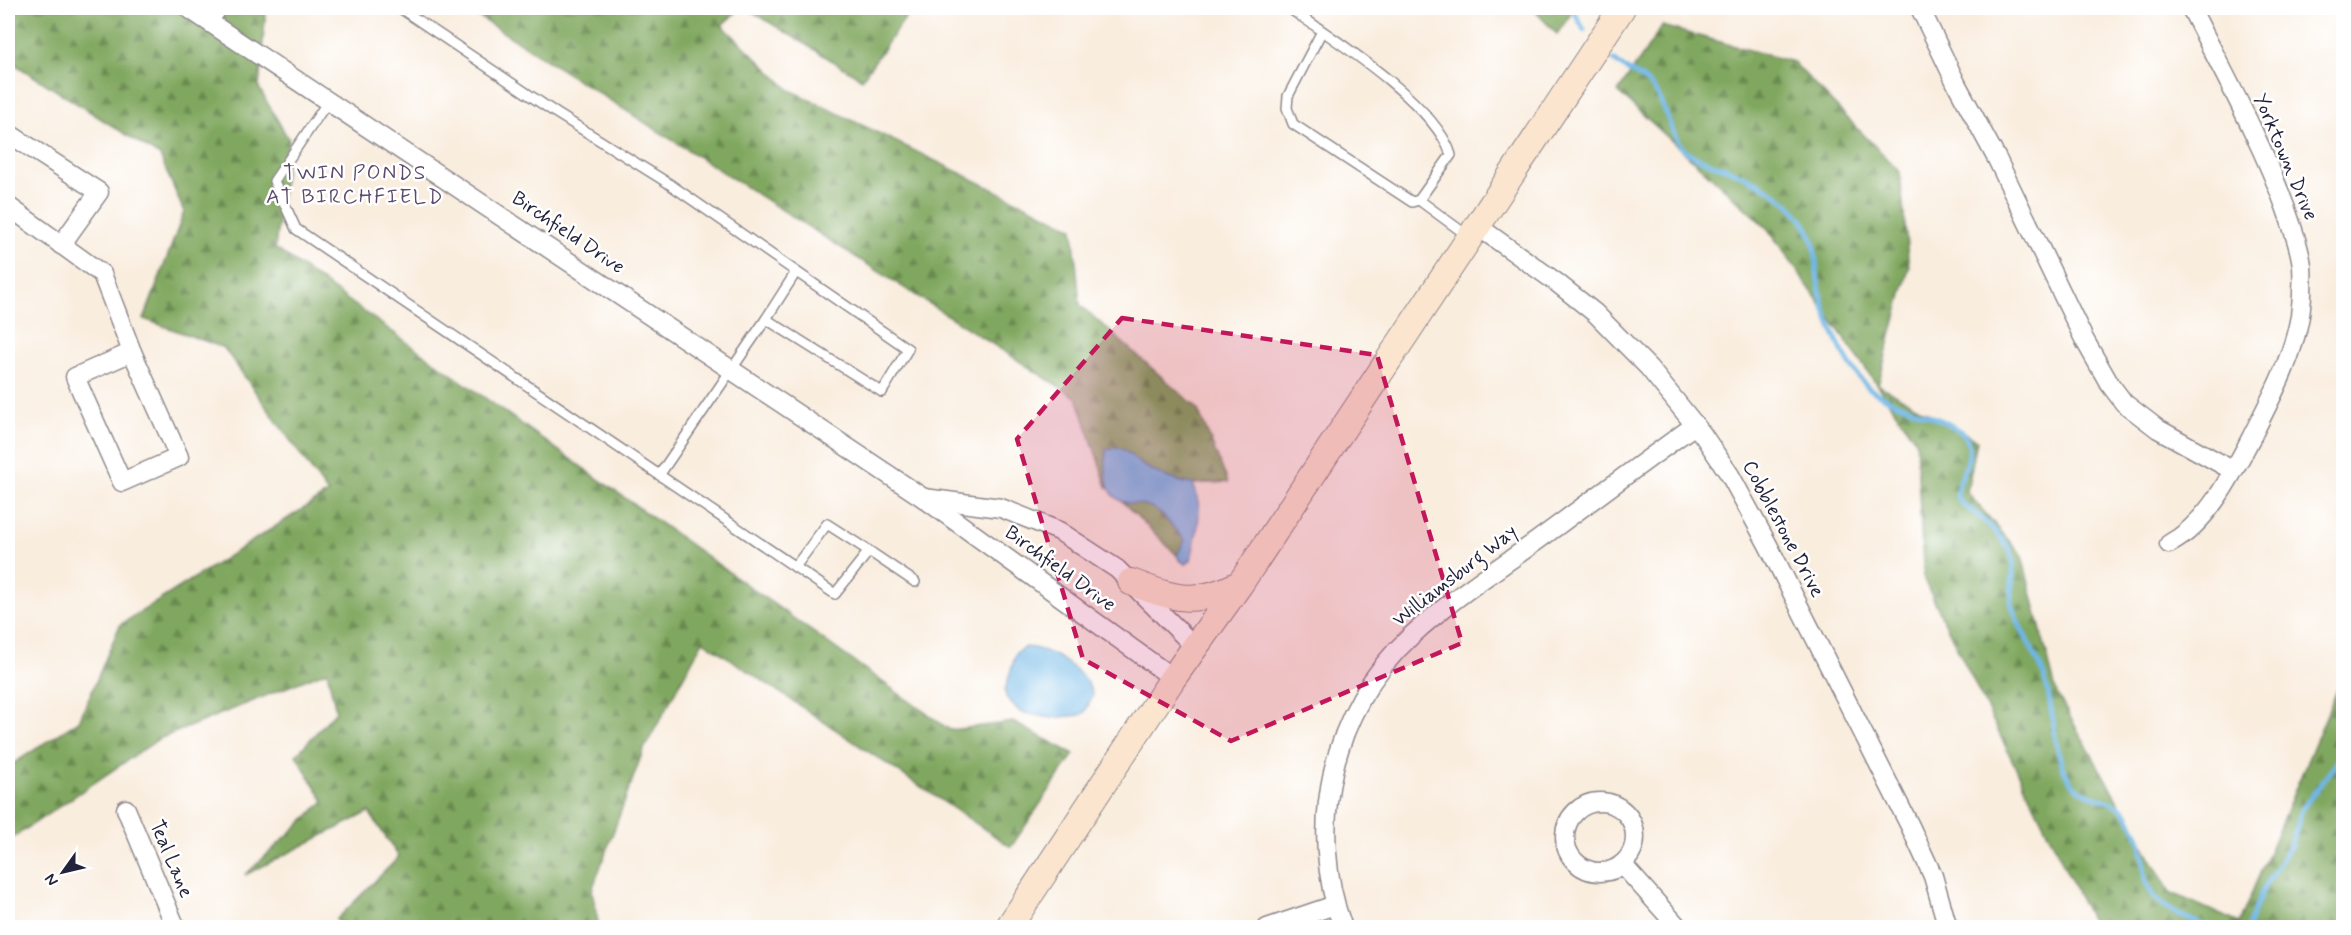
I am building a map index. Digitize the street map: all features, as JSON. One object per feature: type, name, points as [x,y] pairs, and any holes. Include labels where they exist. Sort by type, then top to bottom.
[{"type":"main road","points":[[1008,927],[1173,678],[1240,584],[1622,8]]},
{"type":"main road","points":[[1131,582],[1164,595],[1195,599],[1220,594],[1240,584]]},
{"type":"street","name":"Birchfield Drive","points":[[188,8],[731,368],[922,498],[1173,678]]},
{"type":"street","points":[[1920,8],[1957,85],[1997,159],[2084,339],[2109,383],[2124,403],[2158,429],[2232,470]]},
{"type":"street","name":"Yorktown Drive","points":[[2169,544],[2194,528],[2232,470],[2280,381],[2289,360],[2300,314],[2302,266],[2292,226],[2271,171],[2192,8]]},
{"type":"street","points":[[8,133],[99,192],[61,245]]},
{"type":"street","points":[[8,206],[102,274],[132,352],[179,457],[122,482],[75,377],[132,352]]},
{"type":"street","name":"Cobblestone Drive","points":[[1473,231],[1550,277],[1595,313],[1649,368],[1695,425],[1730,475],[1898,800],[1933,876],[1948,927]]},
{"type":"street","name":"Williamsburg Way","points":[[1343,927],[1335,905],[1325,847],[1325,823],[1332,773],[1349,723],[1375,677],[1411,636],[1454,601],[1695,425]]},
{"type":"street","name":"Birchfield Drive","points":[[922,498],[1001,508],[1059,531],[1117,569],[1195,647]]},
{"type":"street","name":"Teal Lane","points":[[126,809],[176,927]]},
{"type":"street","points":[[1622,864],[1679,927]]},
{"type":"street","points":[[1267,927],[1335,905]]},
{"type":"lane","points":[[212,23],[224,8]]},
{"type":"lane","points":[[400,8],[556,113],[668,183],[908,348],[882,392],[766,319]]},
{"type":"lane","points":[[1290,8],[1322,31],[1407,96],[1426,115],[1448,147],[1451,155],[1419,200],[1412,202],[1293,124],[1288,116],[1288,96],[1322,31]]},
{"type":"lane","points":[[329,100],[274,181],[296,229],[835,594],[869,551]]},
{"type":"lane","points":[[1419,200],[1473,231]]},
{"type":"lane","points":[[660,474],[796,272]]},
{"type":"lane","points":[[795,567],[827,524],[915,582]]},
{"type":"highlighted area","points":[[1122,318],[1377,355],[1462,643],[1231,741],[1083,659],[1017,439]]},
{"type":"green space","points":[[8,8],[266,8],[259,88],[289,140],[275,248],[950,730],[1013,722],[1074,754],[1011,847],[703,641],[643,751],[592,890],[599,927],[348,927],[336,920],[399,857],[369,812],[245,875],[324,801],[296,755],[336,711],[327,671],[159,739],[8,841],[8,767],[79,721],[120,625],[328,493],[224,348],[144,319],[184,212],[160,156],[8,60]]},
{"type":"green space","points":[[465,8],[741,8],[722,25],[790,90],[1073,228],[1080,305],[1197,408],[1228,482],[1193,484],[1186,564],[1107,487],[1077,398]]},
{"type":"green space","points":[[746,8],[899,8],[908,14],[862,79]]},
{"type":"green space","points":[[1532,8],[1575,8],[1557,34]]},
{"type":"green space","points":[[1662,26],[1793,62],[1900,172],[1909,268],[1878,385],[1977,440],[1967,492],[2022,556],[2057,694],[2170,892],[2239,923],[2338,688],[2343,683],[2343,927],[2094,927],[1924,580],[1916,441],[1768,229],[1618,92]]},
{"type":"water","points":[[1117,447],[1155,472],[1174,480],[1193,484],[1197,494],[1199,512],[1191,560],[1186,564],[1179,560],[1177,555],[1185,540],[1165,518],[1151,507],[1129,503],[1114,496],[1107,482],[1106,449]]},
{"type":"water","points":[[1025,647],[1035,648],[1056,656],[1083,677],[1093,695],[1085,712],[1080,715],[1051,718],[1020,712],[1006,697],[1005,690],[1016,653]]},
{"type":"waterway","points":[[1572,8],[1584,30]]},
{"type":"waterway","points":[[1614,60],[1647,82],[1656,92],[1677,140],[1687,152],[1700,160],[1725,168],[1770,190],[1798,214],[1812,238],[1818,281],[1829,323],[1842,351],[1867,386],[1889,400],[1949,424],[1967,439],[1968,460],[1957,496],[1962,504],[1995,531],[2010,551],[2013,565],[2012,605],[2018,623],[2044,676],[2058,750],[2066,774],[2071,782],[2082,791],[2110,802],[2126,813],[2140,840],[2146,880],[2156,898],[2174,912],[2214,928]]},
{"type":"waterway","points":[[2247,928],[2264,887],[2291,845],[2302,809],[2344,753]]},
{"type":"district","name":"TWIN PONDS AT BIRCHFIELD","points":[[355,185]]}]
